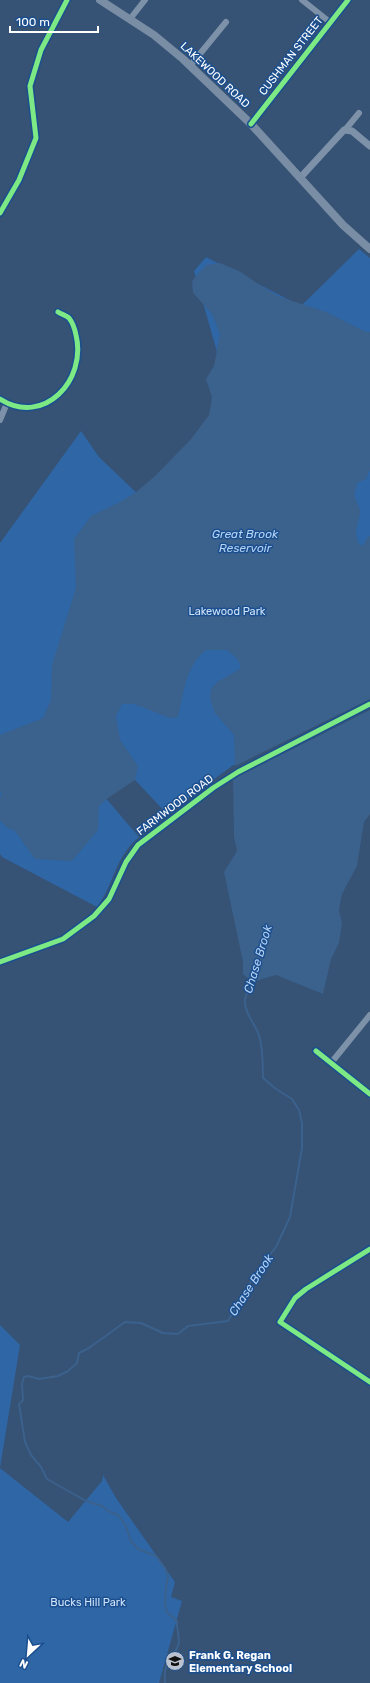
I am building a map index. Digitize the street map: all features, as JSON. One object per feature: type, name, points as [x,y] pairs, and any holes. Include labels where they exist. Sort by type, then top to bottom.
[{"type":"main road","name":"LAKEWOOD ROAD","points":[[100,0],[159,39],[190,66],[250,124],[343,225],[370,249]]},
{"type":"street","points":[[0,213],[19,180],[36,138],[30,86],[41,50],[67,0]]},
{"type":"street","points":[[130,19],[145,0]]},
{"type":"street","points":[[302,0],[330,23]]},
{"type":"street","name":"CUSHMAN STREET","points":[[250,124],[348,0]]},
{"type":"street","points":[[190,66],[226,22]]},
{"type":"street","points":[[300,178],[359,113]]},
{"type":"street","points":[[345,130],[354,132],[370,146]]},
{"type":"street","points":[[0,399],[7,403],[23,407],[35,407],[50,402],[63,391],[72,377],[78,344],[74,328],[69,318],[58,312]]},
{"type":"street","points":[[0,420],[7,403]]},
{"type":"street","name":"FARMWOOD ROAD","points":[[0,962],[63,939],[94,916],[109,899],[126,862],[138,845],[212,788],[238,772],[370,704]]},
{"type":"street","points":[[331,1063],[370,1015]]},
{"type":"street","points":[[316,1051],[370,1094]]},
{"type":"street","points":[[370,1249],[306,1289],[295,1298],[280,1322],[370,1382]]},
{"type":"green space","name":"Great Brook Reservoir","points":[[359,249],[370,258],[370,697],[232,766],[167,814],[106,749],[92,782],[139,837],[124,853],[108,889],[97,907],[2,857],[0,854],[0,543],[81,431],[99,457],[142,498],[219,413],[219,359],[194,271],[206,257],[301,306]]},
{"type":"green space","points":[[0,1325],[20,1345],[0,1468]]},
{"type":"green space","name":"Bucks Hill Park","points":[[0,1468],[68,1522],[102,1481],[103,1475],[116,1498],[175,1582],[171,1597],[182,1601],[159,1683],[0,1683]]},
{"type":"water","name":"Great Brook Reservoir","points":[[220,263],[239,271],[280,297],[326,312],[366,332],[370,332],[370,469],[366,479],[357,483],[355,498],[360,510],[356,530],[359,544],[363,546],[367,538],[370,536],[370,699],[235,766],[234,735],[215,713],[210,699],[211,689],[217,682],[240,669],[240,663],[227,650],[206,650],[199,657],[189,672],[178,717],[170,718],[134,704],[122,704],[116,716],[120,740],[138,766],[135,780],[108,798],[99,806],[98,830],[72,861],[35,859],[15,831],[6,827],[0,820],[0,798],[2,794],[0,792],[0,735],[43,718],[51,700],[52,665],[76,588],[74,539],[91,516],[135,493],[155,476],[191,439],[209,415],[212,397],[206,379],[214,366],[220,334],[212,314],[193,293],[192,281],[206,265]]},
{"type":"water","points":[[370,710],[370,814],[364,822],[357,866],[342,894],[339,910],[342,923],[339,943],[331,959],[323,994],[276,975],[252,982],[243,974],[243,962],[224,872],[237,851],[234,837],[233,779]]},
{"type":"waterway","name":"Chase Brook","points":[[165,1683],[166,1666],[178,1646],[179,1640],[177,1621],[167,1612],[165,1604],[168,1576],[165,1568],[156,1556],[138,1549],[131,1541],[125,1524],[118,1515],[110,1512],[102,1506],[86,1501],[47,1479],[41,1467],[31,1455],[25,1442],[19,1404],[23,1400],[22,1384],[24,1377],[28,1376],[39,1379],[58,1376],[68,1371],[77,1363],[79,1353],[89,1348],[125,1322],[141,1323],[163,1333],[178,1334],[188,1326],[228,1321],[257,1271],[276,1247],[290,1217],[302,1148],[302,1123],[299,1110],[292,1099],[276,1089],[263,1078],[259,1035],[245,1005],[246,996],[252,981]]},
{"type":"cycle path","points":[[0,213],[19,180],[36,138],[30,86],[41,50],[67,0]]},
{"type":"cycle path","points":[[251,124],[348,0]]},
{"type":"cycle path","points":[[0,399],[16,406],[32,407],[46,403],[59,394],[68,382],[75,368],[78,352],[76,335],[73,324],[69,318],[58,312]]},
{"type":"cycle path","points":[[0,962],[63,939],[94,916],[109,899],[126,862],[138,845],[213,788],[238,772],[370,704]]},
{"type":"cycle path","points":[[316,1051],[370,1094]]},
{"type":"cycle path","points":[[370,1249],[306,1289],[295,1298],[280,1322],[370,1382]]},
{"type":"place","name":"Frank G. Regan Elementary School","points":[[175,1661]]},
{"type":"park label","name":"Lakewood Park","points":[[227,611]]}]
